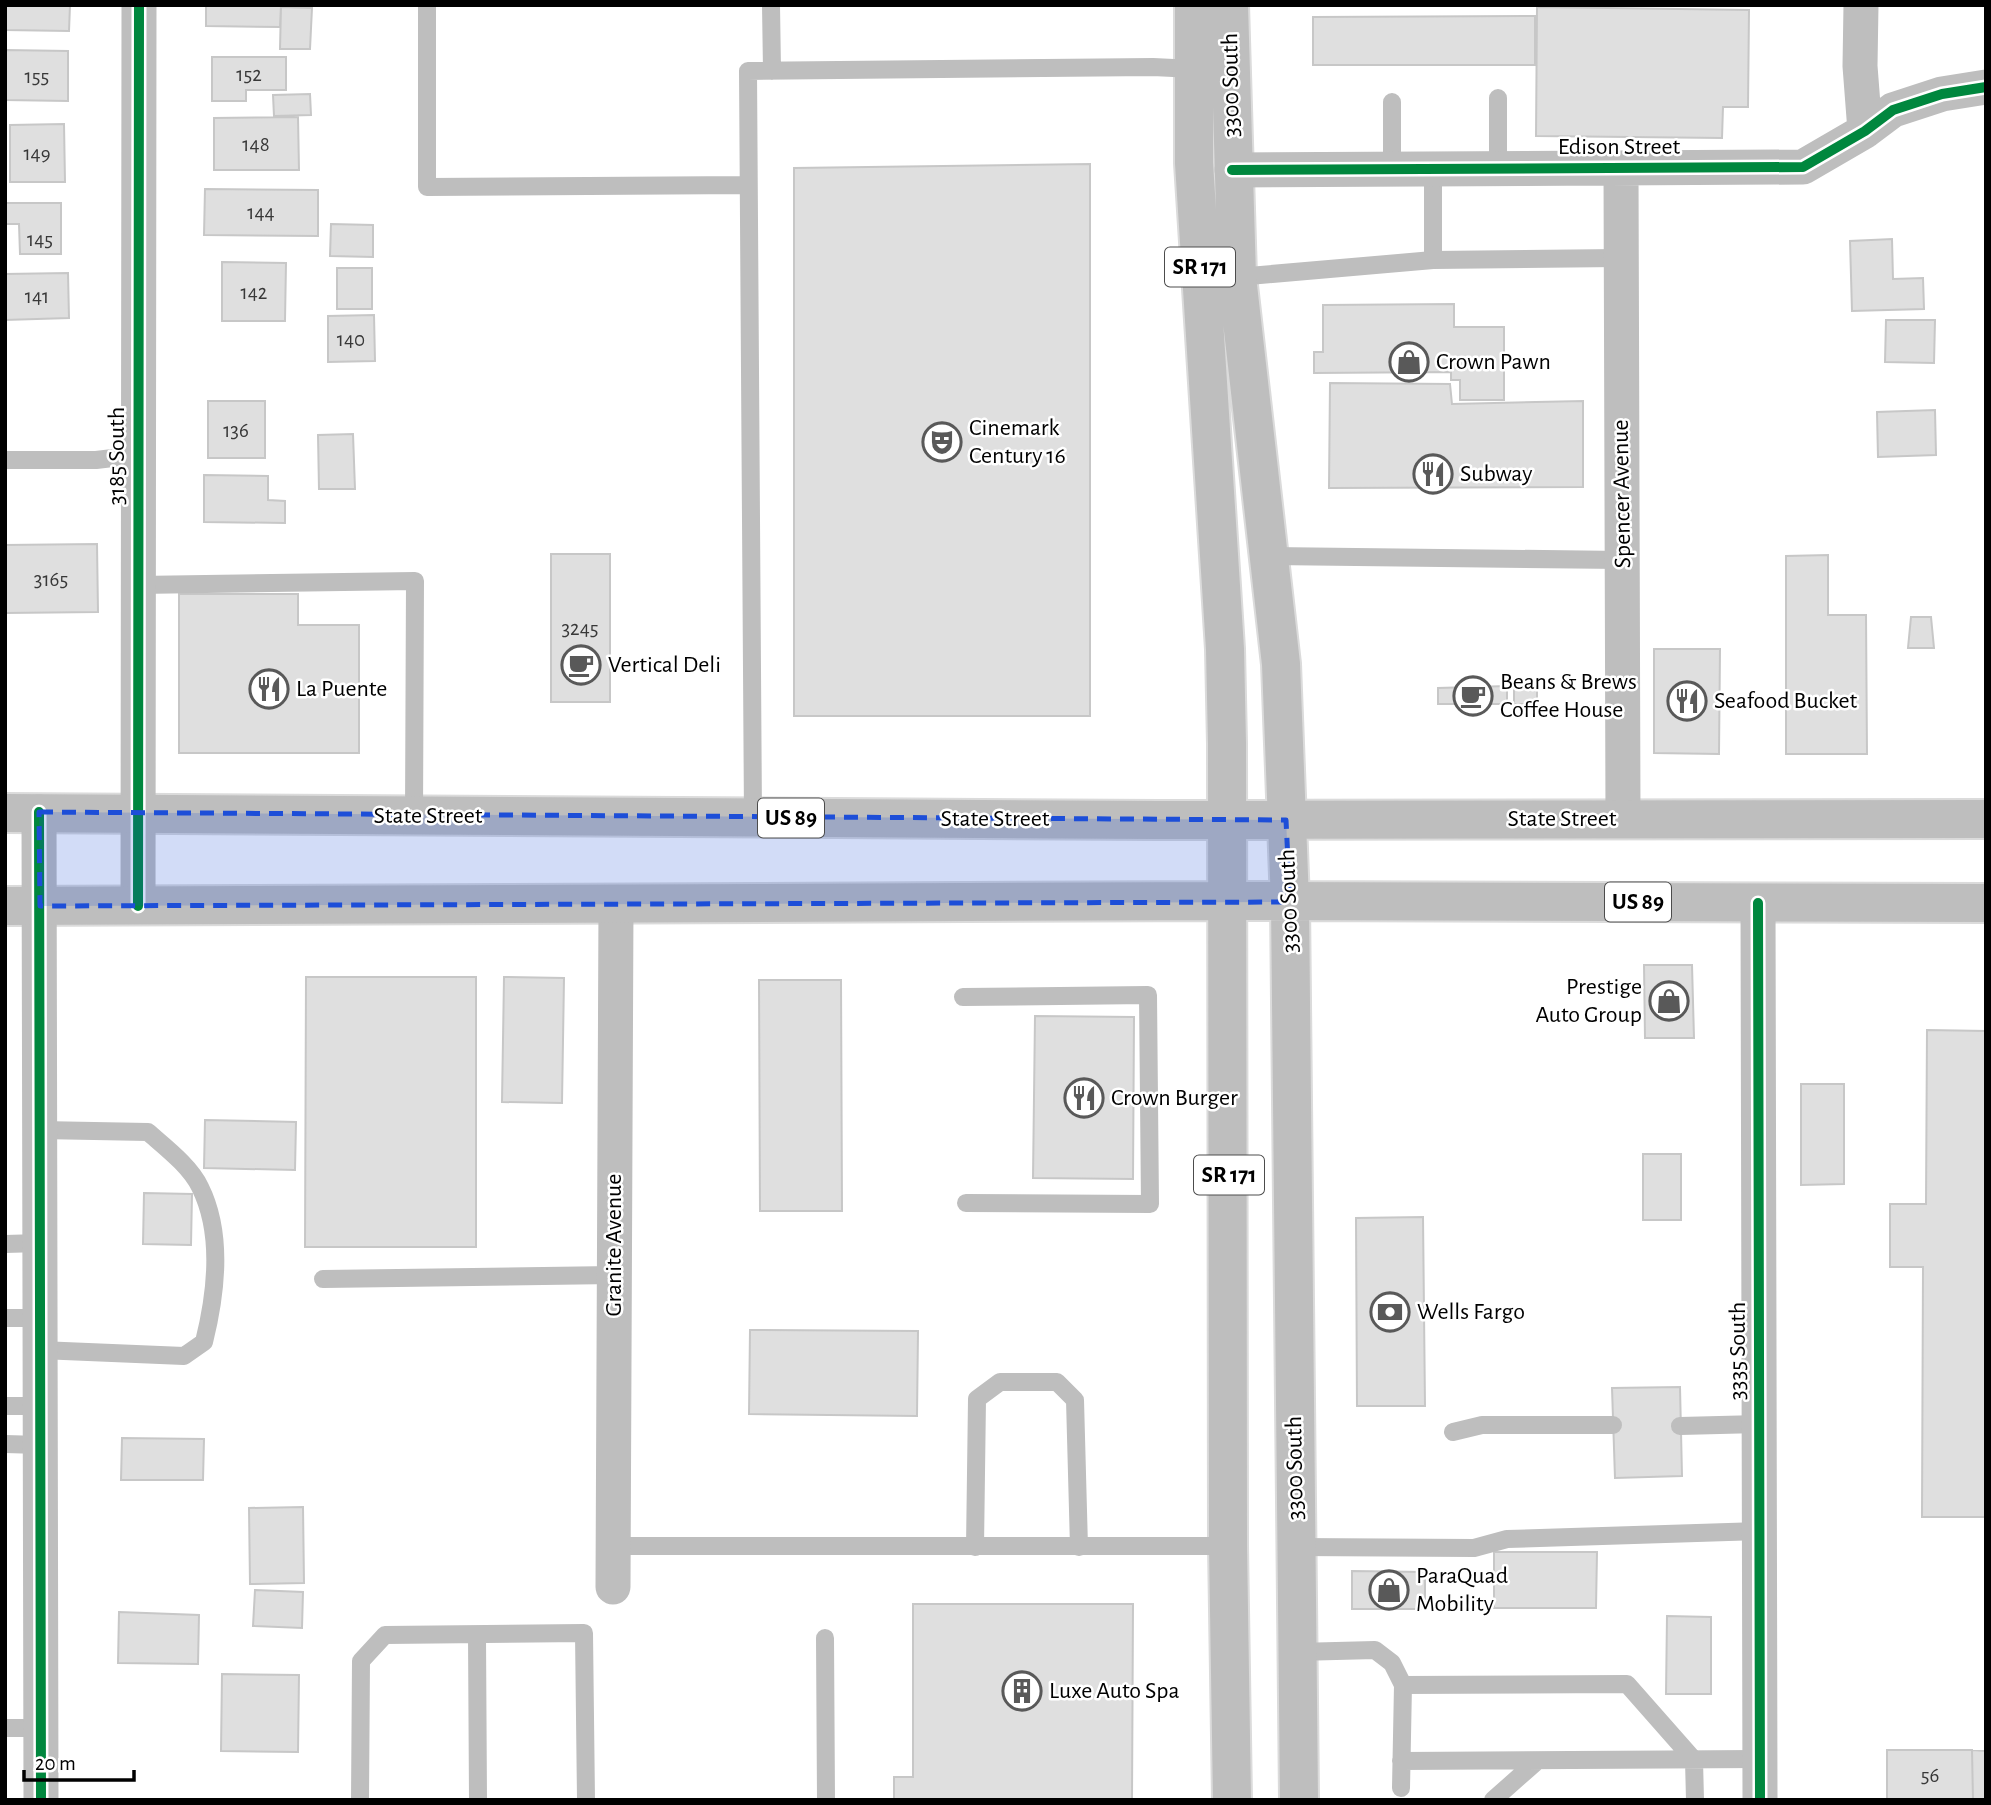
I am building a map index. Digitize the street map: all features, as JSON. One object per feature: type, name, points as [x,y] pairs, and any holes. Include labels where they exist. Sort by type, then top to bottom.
[{"type":"main road","name":"3300 South","points":[[1194,5],[1195,177],[1225,649],[1228,901],[1228,1546],[1232,1800]]},
{"type":"main road","name":"3300 South","points":[[1229,5],[1237,277],[1271,556],[1281,664],[1290,902],[1299,1800]]},
{"type":"main road","name":"State Street","points":[[22,812],[1227,820],[1986,819]]},
{"type":"main road","name":"US 89","points":[[22,906],[1228,901],[1986,903]]},
{"type":"street","name":"3185 South","points":[[138,906],[139,5]]},
{"type":"street","points":[[1861,5],[1860,66],[1865,131]]},
{"type":"street","name":"Edison Street","points":[[1232,170],[1803,167],[1865,131],[1893,110],[1942,94],[1986,87]]},
{"type":"street","name":"Spencer Avenue","points":[[1621,168],[1619,258],[1623,819]]},
{"type":"street","points":[[22,812],[22,906],[40,1130],[41,1800]]},
{"type":"street","name":"3335 South","points":[[1758,903],[1760,1800]]},
{"type":"street","name":"Granite Avenue","points":[[613,1587],[615,904]]},
{"type":"lane","points":[[428,5],[428,187],[748,185]]},
{"type":"lane","points":[[771,5],[772,71]]},
{"type":"lane","points":[[753,818],[748,71],[1153,67],[1194,69]]},
{"type":"lane","points":[[1498,98],[1498,169]]},
{"type":"lane","points":[[1392,102],[1392,170]]},
{"type":"lane","points":[[1433,169],[1433,260]]},
{"type":"lane","points":[[1237,277],[1433,260],[1619,258]]},
{"type":"lane","points":[[5,460],[96,460],[138,455]]},
{"type":"lane","points":[[1271,556],[1623,560]]},
{"type":"lane","points":[[138,585],[415,581],[414,816]]},
{"type":"lane","points":[[964,997],[1148,995],[1150,1135],[1150,1204],[966,1203]]},
{"type":"lane","points":[[5,1318],[40,1334],[184,1356],[204,1342],[213,1307],[214,1226],[200,1185],[148,1132],[40,1130]]},
{"type":"lane","points":[[5,1244],[40,1243]]},
{"type":"lane","points":[[323,1279],[614,1275]]},
{"type":"lane","points":[[975,1547],[977,1399],[1000,1382],[1057,1382],[1075,1400],[1079,1547]]},
{"type":"lane","points":[[5,1406],[40,1406]]},
{"type":"lane","points":[[1680,1426],[1759,1424]]},
{"type":"lane","points":[[1453,1432],[1482,1425],[1613,1425]]},
{"type":"lane","points":[[5,1444],[40,1445]]},
{"type":"lane","points":[[1296,1547],[1474,1548],[1507,1539],[1760,1531]]},
{"type":"lane","points":[[613,1546],[1228,1546]]},
{"type":"lane","points":[[360,1800],[361,1661],[385,1635],[584,1633],[586,1800]]},
{"type":"lane","points":[[477,1636],[478,1800]]},
{"type":"lane","points":[[825,1638],[825,1800]]},
{"type":"lane","points":[[1297,1652],[1375,1650],[1392,1663],[1403,1685],[1401,1788]]},
{"type":"lane","points":[[1403,1685],[1627,1685],[1694,1760],[1695,1800]]},
{"type":"lane","points":[[5,1728],[41,1728]]},
{"type":"lane","points":[[1401,1761],[1760,1759]]},
{"type":"lane","points":[[1493,1800],[1536,1762]]},
{"type":"highlighted area","points":[[39,812],[1286,820],[1290,902],[40,906]]},
{"type":"building","points":[[5,5],[70,5],[69,31],[5,30]]},
{"type":"building","points":[[206,5],[281,5],[280,27],[206,26]]},
{"type":"building","points":[[281,7],[312,8],[310,49],[280,49]]},
{"type":"building","points":[[1537,7],[1749,10],[1748,107],[1723,107],[1722,138],[1536,136]]},
{"type":"building","points":[[1535,16],[1535,65],[1313,65],[1313,17]]},
{"type":"building","points":[[5,50],[68,51],[68,101],[5,100]]},
{"type":"building","points":[[212,57],[286,57],[286,90],[246,90],[246,101],[212,101]]},
{"type":"building","points":[[310,94],[311,115],[274,116],[273,95]]},
{"type":"building","points":[[298,117],[299,170],[214,170],[214,118]]},
{"type":"building","points":[[64,124],[65,182],[10,182],[10,125]]},
{"type":"building","name":"Cinemark Century 16","points":[[1090,164],[1090,716],[794,716],[794,168]]},
{"type":"building","points":[[205,189],[318,190],[318,236],[204,235]]},
{"type":"building","points":[[5,203],[61,203],[61,254],[20,254],[19,224],[5,224]]},
{"type":"building","points":[[331,224],[373,225],[373,257],[330,256]]},
{"type":"building","points":[[1892,239],[1893,279],[1923,278],[1924,309],[1852,311],[1850,241]]},
{"type":"building","points":[[222,262],[286,263],[285,321],[222,321]]},
{"type":"building","points":[[337,268],[372,268],[372,309],[337,309]]},
{"type":"building","points":[[68,273],[69,318],[5,320],[5,274]]},
{"type":"building","name":"Crown Pawn","points":[[1454,304],[1454,327],[1504,327],[1504,400],[1460,400],[1460,380],[1451,380],[1451,372],[1314,373],[1314,352],[1323,352],[1323,305]]},
{"type":"building","points":[[374,315],[375,361],[328,362],[328,316]]},
{"type":"building","points":[[1886,320],[1935,320],[1934,363],[1885,362]]},
{"type":"building","points":[[1330,383],[1450,384],[1452,404],[1583,401],[1583,487],[1329,488]]},
{"type":"building","points":[[208,401],[265,401],[265,458],[208,458]]},
{"type":"building","points":[[1935,410],[1936,455],[1878,457],[1877,412]]},
{"type":"building","points":[[353,434],[355,489],[319,489],[318,435]]},
{"type":"building","points":[[204,475],[268,476],[268,500],[285,501],[285,523],[204,522]]},
{"type":"building","points":[[97,544],[98,612],[5,613],[5,545]]},
{"type":"building","points":[[551,554],[610,554],[610,702],[551,702]]},
{"type":"building","points":[[1828,555],[1828,615],[1866,615],[1867,754],[1786,754],[1786,556]]},
{"type":"building","name":"La Puente","points":[[179,594],[298,594],[298,625],[359,625],[359,753],[179,753]]},
{"type":"building","points":[[1911,617],[1931,617],[1934,648],[1908,648]]},
{"type":"building","name":"Seafood Bucket","points":[[1654,649],[1720,649],[1719,754],[1654,753]]},
{"type":"building","name":"Beans & Brews Coffee House","points":[[1507,686],[1507,704],[1438,704],[1438,688]]},
{"type":"building","name":"Beans & Brews Coffee House","points":[[1514,689],[1537,689],[1537,704],[1514,704]]},
{"type":"building","name":"Prestige Auto Group","points":[[1644,965],[1692,965],[1694,1038],[1645,1038]]},
{"type":"building","points":[[306,977],[476,977],[476,1247],[305,1247]]},
{"type":"building","points":[[504,977],[564,978],[562,1103],[502,1102]]},
{"type":"building","points":[[759,980],[841,980],[842,1211],[760,1211]]},
{"type":"building","name":"Crown Burger","points":[[1035,1016],[1134,1017],[1133,1179],[1033,1178]]},
{"type":"building","points":[[1927,1030],[1986,1031],[1986,1517],[1922,1517],[1923,1267],[1890,1267],[1890,1204],[1926,1204]]},
{"type":"building","points":[[1801,1084],[1844,1084],[1844,1184],[1801,1185]]},
{"type":"building","points":[[205,1120],[296,1122],[295,1170],[204,1168]]},
{"type":"building","points":[[1643,1154],[1681,1154],[1681,1220],[1643,1220]]},
{"type":"building","points":[[144,1193],[192,1194],[191,1245],[143,1244]]},
{"type":"building","name":"Wells Fargo","points":[[1423,1217],[1425,1406],[1357,1406],[1356,1218]]},
{"type":"building","points":[[750,1330],[918,1331],[917,1416],[749,1414]]},
{"type":"building","points":[[1680,1387],[1682,1476],[1615,1478],[1612,1388]]},
{"type":"building","points":[[122,1438],[204,1439],[203,1480],[121,1480]]},
{"type":"building","points":[[303,1507],[304,1583],[250,1584],[249,1508]]},
{"type":"building","points":[[1494,1552],[1597,1552],[1596,1608],[1494,1608]]},
{"type":"building","points":[[1352,1571],[1425,1572],[1425,1609],[1352,1609]]},
{"type":"building","points":[[255,1590],[303,1592],[302,1628],[253,1626]]},
{"type":"building","name":"Luxe Auto Spa","points":[[913,1604],[1133,1604],[1132,1800],[894,1800],[894,1777],[913,1777]]},
{"type":"building","points":[[119,1612],[199,1615],[198,1664],[118,1663]]},
{"type":"building","points":[[1667,1616],[1711,1617],[1711,1694],[1666,1694]]},
{"type":"building","points":[[222,1674],[299,1675],[298,1752],[221,1751]]},
{"type":"building","points":[[1887,1750],[1972,1750],[1973,1800],[1887,1800]]},
{"type":"building","points":[[1972,1750],[1986,1751],[1986,1800],[1973,1800]]},
{"type":"cycle path","points":[[138,906],[139,5]]},
{"type":"cycle path","points":[[1232,170],[1803,167],[1865,131],[1893,110],[1942,94],[1986,87]]},
{"type":"cycle path","points":[[39,812],[41,1800]]},
{"type":"cycle path","points":[[1758,903],[1760,1800]]},
{"type":"place","name":"Crown Pawn","points":[[1409,362]]},
{"type":"place","name":"Cinemark Century 16","points":[[942,442]]},
{"type":"place","name":"Subway","points":[[1433,474]]},
{"type":"place","name":"Vertical Deli","points":[[581,665]]},
{"type":"place","name":"La Puente","points":[[269,689]]},
{"type":"place","name":"Beans & Brews Coffee House","points":[[1473,696]]},
{"type":"place","name":"Seafood Bucket","points":[[1687,701]]},
{"type":"place","name":"Prestige Auto Group","points":[[1669,1001]]},
{"type":"place","name":"Crown Burger","points":[[1084,1098]]},
{"type":"place","name":"Wells Fargo","points":[[1390,1312]]},
{"type":"place","name":"ParaQuad Mobility","points":[[1389,1590]]},
{"type":"place","name":"Luxe Auto Spa","points":[[1022,1691]]}]
